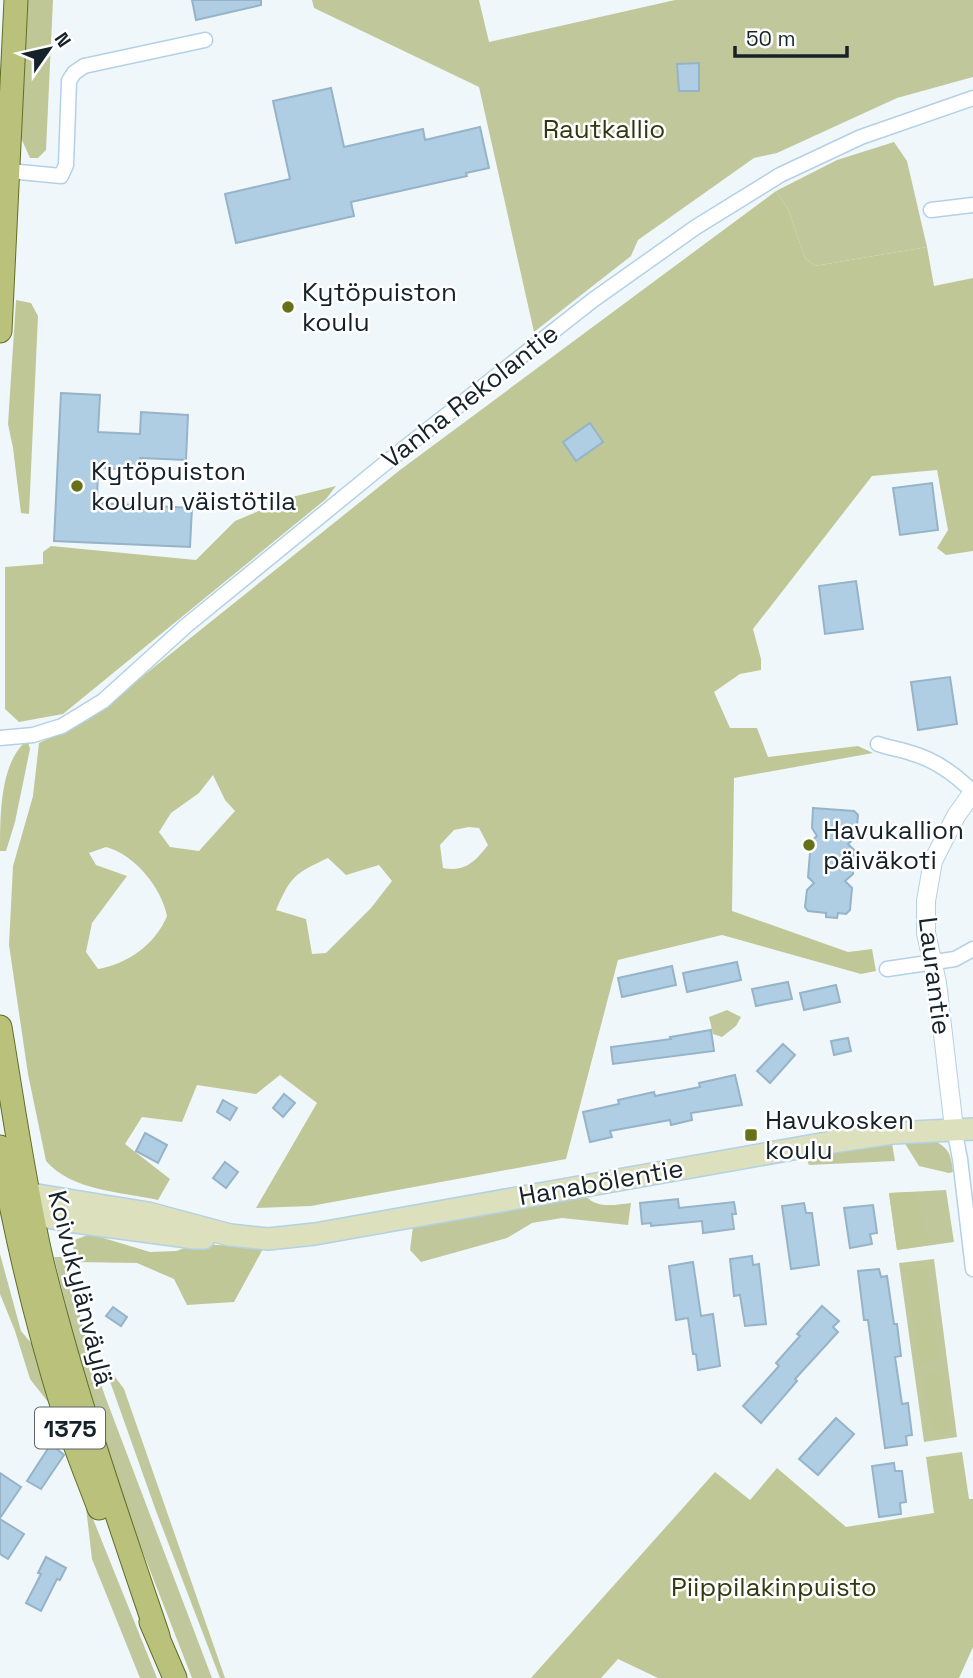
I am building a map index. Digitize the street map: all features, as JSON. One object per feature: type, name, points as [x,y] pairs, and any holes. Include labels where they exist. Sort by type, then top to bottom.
[{"type":"main road","points":[[0,331],[16,0]]},
{"type":"main road","name":"Koivukylänväylä","points":[[0,1027],[13,1201]]},
{"type":"main road","name":"Hanabölentie","points":[[13,1201],[195,1238],[230,1235],[268,1239],[315,1234],[784,1150],[893,1133],[963,1128]]},
{"type":"main road","name":"Koivukylänväylä","points":[[0,1147],[13,1201],[42,1259],[82,1409],[158,1636],[175,1678]]},
{"type":"street","points":[[9,171],[61,176],[66,165],[69,81],[84,66],[205,40]]},
{"type":"street","name":"Vanha Rekolantie","points":[[0,738],[33,735],[62,726],[103,701],[187,625],[383,465],[593,300],[687,233],[780,176],[849,143],[973,98]]},
{"type":"street","points":[[932,210],[973,205]]},
{"type":"street","points":[[878,744],[938,763],[973,792]]},
{"type":"street","name":"Laurantie","points":[[963,1128],[926,933],[926,901],[933,862],[956,816],[973,792]]},
{"type":"street","points":[[887,969],[955,959],[973,950]]},
{"type":"street","points":[[963,1128],[960,1159],[973,1269]]},
{"type":"green space","points":[[28,0],[53,0],[46,150],[38,158],[30,158],[21,138]]},
{"type":"green space","name":"Rautkallio","points":[[312,0],[479,0],[489,42],[675,0],[973,0],[973,77],[897,98],[777,153],[754,158],[638,240],[631,256],[534,332],[479,87],[314,8]]},
{"type":"green space","points":[[894,142],[907,161],[927,247],[815,266],[805,258],[788,209],[776,191],[837,160]]},
{"type":"green space","points":[[776,191],[788,209],[805,258],[815,266],[927,247],[934,286],[973,278],[973,551],[946,555],[937,548],[948,530],[937,470],[872,476],[753,629],[761,659],[761,670],[740,674],[714,692],[730,728],[757,728],[768,757],[858,746],[873,753],[734,778],[732,911],[848,952],[872,949],[876,971],[861,974],[722,935],[618,960],[566,1159],[311,1206],[256,1208],[317,1103],[280,1075],[256,1094],[197,1085],[182,1122],[142,1117],[125,1144],[170,1179],[158,1200],[98,1189],[69,1179],[46,1161],[28,1074],[9,945],[13,866],[33,796],[39,743],[88,720],[400,470]],"holes":[[[213,775],[225,800],[235,811],[199,851],[170,847],[159,832],[171,813],[199,793]],[[479,828],[488,845],[469,864],[451,869],[443,868],[440,845],[454,830]],[[106,847],[127,857],[153,884],[167,916],[155,936],[139,951],[119,963],[98,969],[86,952],[92,923],[127,876],[96,865],[89,853]],[[328,858],[346,875],[379,865],[392,881],[371,908],[326,953],[312,954],[306,919],[276,910],[290,883],[301,873]]]},
{"type":"green space","points":[[16,300],[31,303],[38,316],[29,514],[21,513],[8,424]]},
{"type":"green space","points":[[336,486],[326,499],[63,714],[19,722],[5,709],[5,567],[43,564],[43,552],[51,546],[196,560],[235,521],[292,497]]},
{"type":"green space","points":[[28,742],[30,749],[15,822],[6,851],[0,851],[1,807],[6,777],[17,752]]},
{"type":"green space","points":[[727,1010],[741,1017],[736,1026],[722,1037],[713,1034],[709,1017]]},
{"type":"green space","points":[[935,1141],[949,1154],[953,1172],[919,1166],[904,1142]]},
{"type":"green space","points":[[892,1143],[895,1161],[809,1165],[805,1156]]},
{"type":"green space","points":[[946,1190],[954,1242],[897,1250],[889,1193]]},
{"type":"green space","points":[[916,1192],[929,1245],[897,1250],[889,1193]]},
{"type":"green space","points":[[585,1195],[600,1204],[631,1203],[628,1225],[562,1218],[532,1223],[507,1238],[421,1262],[410,1250],[413,1226]]},
{"type":"green space","points":[[90,1234],[150,1252],[176,1251],[197,1244],[264,1247],[234,1302],[187,1305],[174,1279],[137,1263],[76,1262],[72,1241]]},
{"type":"green space","points":[[0,1254],[21,1331],[32,1344],[52,1407],[30,1379],[0,1294]]},
{"type":"green space","points":[[54,1257],[61,1257],[66,1261],[87,1343],[105,1396],[212,1678],[192,1678],[121,1496],[86,1387]]},
{"type":"green space","points":[[934,1259],[957,1437],[924,1442],[899,1263]]},
{"type":"green space","points":[[926,1266],[940,1360],[920,1363],[906,1269]]},
{"type":"green space","points":[[102,1359],[124,1389],[225,1678],[220,1678]]},
{"type":"green space","points":[[941,1372],[951,1431],[932,1434],[923,1375]]},
{"type":"green space","name":"Piippilakinpuisto","points":[[962,1452],[969,1499],[973,1499],[973,1647],[959,1678],[658,1678],[618,1659],[601,1678],[531,1678],[715,1472],[750,1500],[777,1468],[846,1527],[934,1513],[926,1457]]},
{"type":"green space","points":[[85,1499],[157,1678],[140,1678],[92,1559]]},
{"type":"building","points":[[192,0],[261,0],[261,5],[196,20]]},
{"type":"building","points":[[699,63],[699,91],[679,91],[677,64]]},
{"type":"building","points":[[331,88],[344,147],[423,129],[425,140],[480,127],[489,168],[466,173],[467,176],[351,202],[354,216],[236,243],[225,194],[290,179],[273,101]]},
{"type":"building","name":"Kytöpuiston koulun väistötila","points":[[61,393],[100,395],[98,432],[140,434],[141,412],[188,415],[186,460],[140,458],[139,470],[98,468],[97,503],[192,508],[190,547],[54,541]]},
{"type":"building","points":[[590,423],[603,442],[576,461],[563,442]]},
{"type":"building","points":[[932,483],[938,530],[900,535],[893,488]]},
{"type":"building","points":[[856,581],[863,629],[825,634],[819,586]]},
{"type":"building","points":[[950,677],[957,724],[918,730],[911,682]]},
{"type":"building","points":[[813,808],[854,811],[858,815],[856,837],[848,844],[854,850],[853,874],[845,881],[852,888],[850,910],[846,914],[838,913],[837,918],[826,917],[826,913],[808,911],[805,907],[807,890],[814,883],[808,877],[811,841],[817,836],[812,828]]},
{"type":"building","points":[[737,962],[741,980],[687,992],[683,973]]},
{"type":"building","points":[[672,966],[676,985],[622,997],[618,978]]},
{"type":"building","points":[[788,982],[792,999],[756,1006],[752,989]]},
{"type":"building","points":[[836,985],[840,1002],[804,1010],[800,993]]},
{"type":"building","points":[[711,1030],[714,1051],[613,1064],[611,1047],[671,1039],[670,1037]]},
{"type":"building","points":[[848,1038],[851,1051],[834,1055],[831,1041]]},
{"type":"building","points":[[783,1044],[795,1055],[770,1083],[757,1071]]},
{"type":"building","points":[[735,1075],[742,1105],[691,1113],[692,1120],[671,1125],[670,1120],[610,1131],[612,1137],[590,1142],[583,1112],[654,1092],[655,1096],[700,1087],[699,1083]]},
{"type":"building","points":[[284,1094],[295,1103],[283,1117],[273,1108]]},
{"type":"building","points":[[223,1100],[237,1108],[230,1120],[217,1112]]},
{"type":"building","points":[[145,1133],[167,1145],[158,1163],[136,1151]]},
{"type":"building","points":[[225,1162],[238,1172],[226,1188],[213,1178]]},
{"type":"building","points":[[678,1199],[679,1208],[734,1202],[734,1229],[703,1233],[702,1221],[651,1226],[651,1223],[642,1224],[640,1203]]},
{"type":"building","points":[[804,1203],[806,1213],[812,1213],[819,1265],[791,1269],[782,1206]]},
{"type":"building","points":[[873,1205],[877,1233],[870,1234],[872,1244],[850,1248],[844,1208]]},
{"type":"building","points":[[752,1256],[753,1265],[759,1264],[766,1324],[745,1326],[740,1295],[734,1296],[730,1259]]},
{"type":"building","points":[[693,1262],[701,1316],[713,1314],[720,1366],[698,1370],[688,1318],[676,1320],[669,1266]]},
{"type":"building","points":[[879,1269],[881,1277],[887,1276],[894,1324],[897,1324],[901,1356],[895,1357],[902,1404],[908,1403],[912,1435],[906,1436],[907,1445],[885,1448],[868,1320],[864,1320],[858,1271]]},
{"type":"building","points":[[822,1306],[839,1321],[833,1327],[838,1332],[795,1379],[797,1381],[761,1423],[743,1406],[779,1366],[776,1363]]},
{"type":"building","points":[[113,1307],[127,1317],[121,1326],[106,1316]]},
{"type":"building","points":[[836,1418],[854,1434],[818,1475],[799,1459]]},
{"type":"building","points":[[51,1444],[64,1455],[41,1489],[27,1481]]},
{"type":"building","points":[[894,1463],[895,1471],[902,1471],[906,1502],[900,1503],[901,1514],[879,1517],[872,1466]]},
{"type":"building","points":[[0,1473],[21,1487],[0,1518]]},
{"type":"building","points":[[0,1519],[24,1534],[8,1559],[0,1554]]},
{"type":"building","points":[[46,1557],[66,1568],[60,1580],[57,1579],[41,1611],[26,1603],[41,1574],[38,1573]]},
{"type":"place","name":"Kytöpuiston koulu","points":[[288,307]]},
{"type":"place","name":"Kytöpuiston koulun väistötila","points":[[77,486]]},
{"type":"place","name":"Havukallion päiväkoti","points":[[809,845]]},
{"type":"place","name":"Havukosken koulu","points":[[751,1135]]}]
